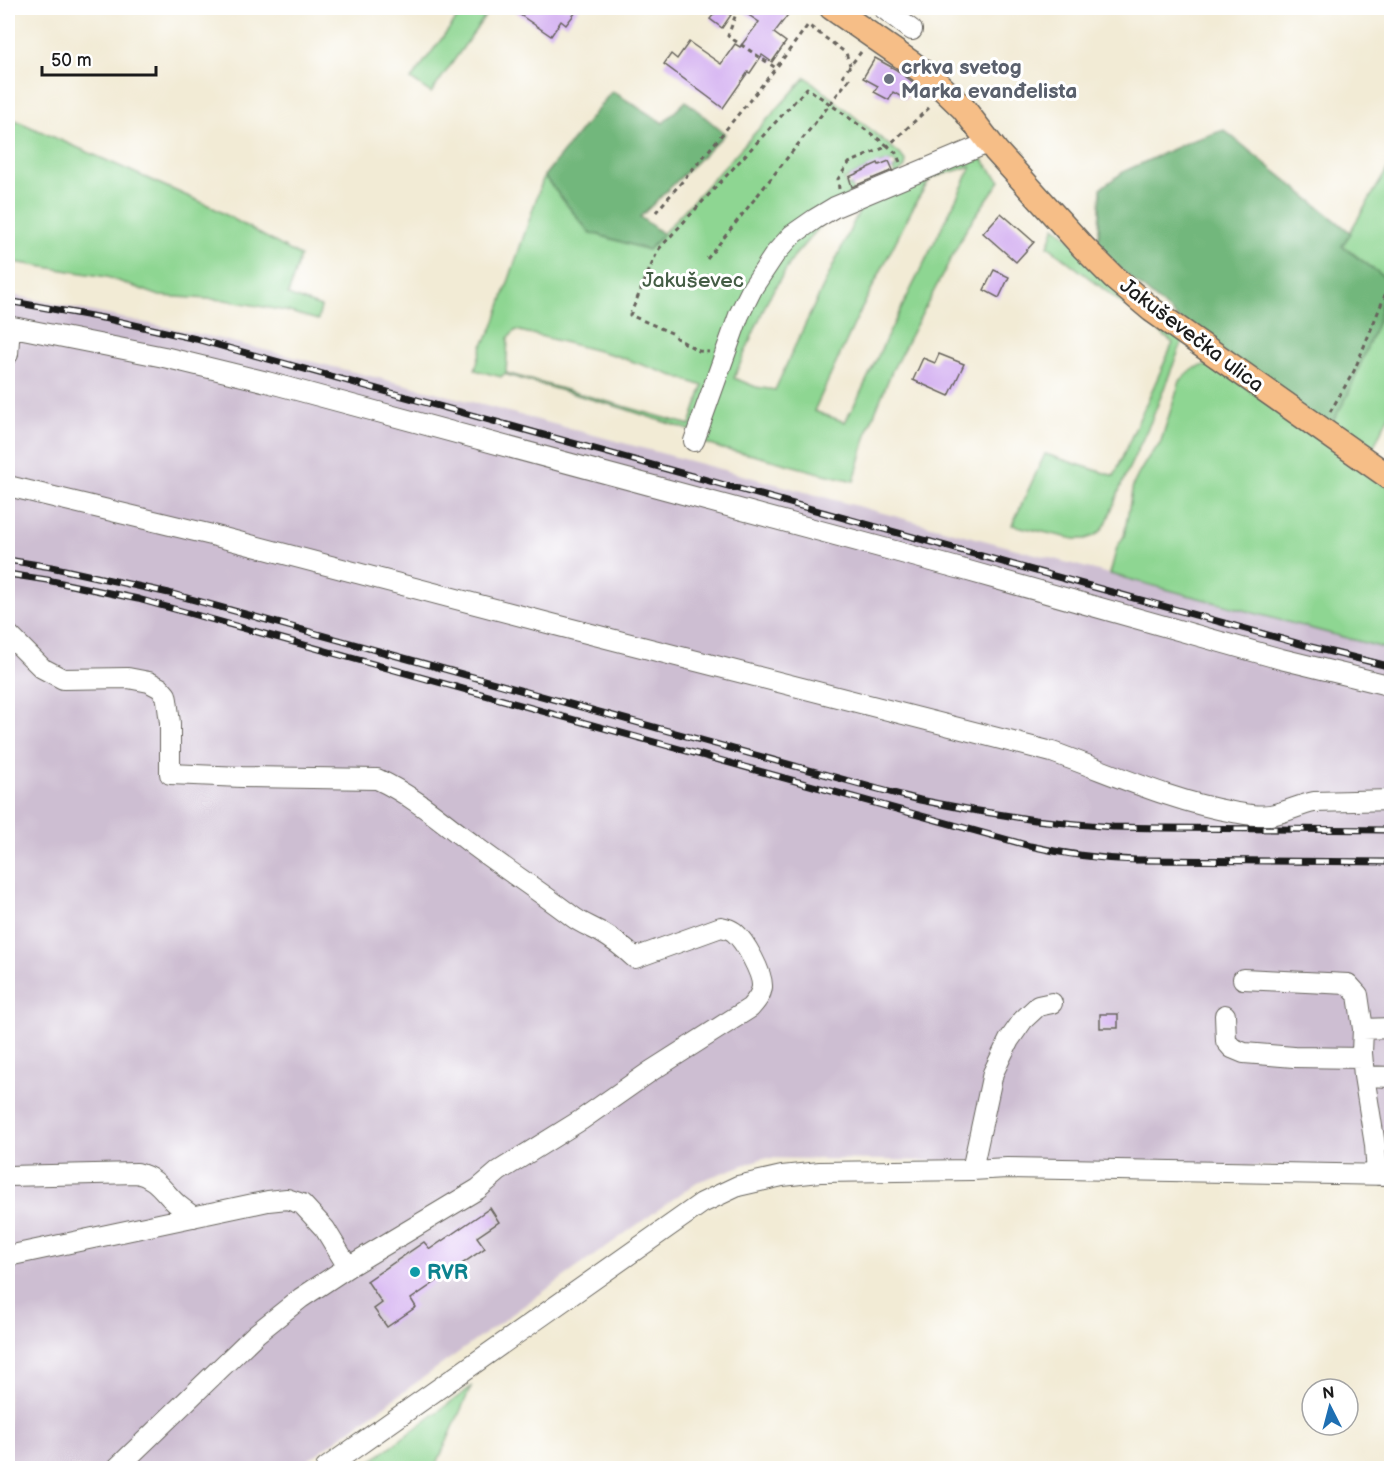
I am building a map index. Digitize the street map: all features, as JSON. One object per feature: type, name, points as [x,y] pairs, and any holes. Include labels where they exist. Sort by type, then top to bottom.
[{"type":"main road","name":"Jakuševečka ulica","points":[[832,8],[937,83],[963,108],[996,151],[1083,247],[1114,278],[1152,310],[1392,479]]},
{"type":"street","points":[[883,8],[912,30]]},
{"type":"street","points":[[694,441],[738,315],[775,254],[792,235],[843,200],[990,142]]},
{"type":"street","points":[[8,354],[9,326],[164,357],[267,382],[954,567],[1281,659],[1392,686]]},
{"type":"street","points":[[8,486],[212,535],[1052,752],[1210,807],[1263,816],[1314,802],[1392,800]]},
{"type":"street","points":[[8,634],[42,668],[63,678],[128,678],[149,682],[160,688],[166,695],[170,723],[170,774],[377,779],[426,807],[464,838],[575,919],[616,941],[635,958],[721,927],[732,931],[746,946],[761,978],[762,988],[750,1008],[651,1071],[581,1120],[499,1171],[478,1188],[301,1298],[256,1334],[117,1468]]},
{"type":"street","points":[[326,1468],[702,1203],[738,1186],[782,1176],[820,1172],[1007,1168],[1384,1175],[1375,1145],[1363,1067],[1363,1029],[1358,995],[1348,984],[1242,979]]},
{"type":"street","points":[[972,1170],[993,1073],[1023,1020],[1038,1006],[1052,1003]]},
{"type":"street","points":[[1225,1015],[1226,1041],[1232,1048],[1244,1053],[1294,1057],[1363,1067],[1392,1077]]},
{"type":"street","points":[[1363,1029],[1392,1028]]},
{"type":"street","points":[[8,1176],[136,1173],[147,1175],[177,1205],[194,1217]]},
{"type":"street","points":[[8,1256],[286,1199],[302,1204],[325,1229],[348,1267]]},
{"type":"path","points":[[738,8],[728,36],[776,68]]},
{"type":"path","points":[[656,212],[776,68],[808,25],[846,53],[850,65]]},
{"type":"path","points":[[707,259],[830,105],[849,79],[843,75],[862,51]]},
{"type":"path","points":[[713,352],[699,351],[676,338],[674,334],[630,315],[658,250],[807,88],[888,146],[896,153],[901,165]]},
{"type":"path","points":[[843,200],[838,179],[849,163],[888,146],[938,100]]},
{"type":"path","points":[[1316,426],[1331,410],[1354,371],[1391,281]]},
{"type":"shaded area","points":[[8,294],[208,336],[427,390],[1391,650],[1391,1169],[763,1158],[697,1182],[297,1468],[8,1468]]},
{"type":"green space","points":[[465,8],[491,8],[431,93],[411,79]]},
{"type":"green space","name":"Jakuševec","points":[[806,77],[900,154],[906,162],[905,167],[895,176],[893,169],[897,167],[894,161],[889,161],[867,168],[844,180],[847,186],[851,185],[854,192],[785,236],[692,431],[504,374],[501,377],[475,370],[482,346],[493,327],[544,176],[589,232],[648,250]],"holes":[[[516,330],[614,355],[703,386],[690,425],[506,373],[508,338]]]},
{"type":"green space","points":[[612,91],[663,123],[686,101],[725,134],[640,217],[663,234],[648,250],[589,232],[544,176]]},
{"type":"green space","points":[[8,117],[210,206],[300,256],[288,295],[321,307],[318,320],[286,311],[225,300],[160,296],[107,277],[8,261]]},
{"type":"green space","points":[[1224,130],[1351,233],[1342,246],[1387,279],[1378,321],[1348,395],[1329,428],[1198,335],[1098,250],[1101,188],[1125,171],[1188,142]]},
{"type":"green space","points":[[970,157],[971,161],[982,158],[1000,181],[968,226],[892,371],[869,427],[854,481],[722,449],[700,441],[701,430],[727,368],[732,339],[748,302],[782,252],[812,225],[841,208]],"holes":[[[971,166],[845,422],[814,411],[857,318],[917,200],[931,178]],[[860,209],[775,390],[756,387],[734,378],[768,299],[795,255],[824,222]]]},
{"type":"green space","points":[[1387,170],[1392,173],[1392,272],[1387,279],[1342,245]]},
{"type":"green space","points":[[1055,226],[1183,340],[1152,419],[1106,524],[1100,532],[1085,539],[1074,539],[1012,525],[1045,454],[1114,476],[1173,343],[1048,246]]},
{"type":"green space","points":[[1391,285],[1391,411],[1369,456],[1328,419],[1374,328]]},
{"type":"green space","points":[[1215,362],[1391,487],[1391,650],[1110,574],[1117,547],[1124,536],[1133,485],[1150,455],[1160,444],[1180,381],[1192,369]]},
{"type":"green space","points":[[471,1387],[435,1468],[362,1468]]},
{"type":"building","points":[[510,8],[579,8],[566,25],[561,21],[551,36]]},
{"type":"building","points":[[719,8],[731,15],[722,28],[710,19]]},
{"type":"building","points":[[738,8],[793,8],[774,33],[786,42],[772,62],[762,55],[723,108],[664,64],[671,54],[677,59],[689,42],[721,64],[735,44],[740,47],[759,22]]},
{"type":"building","name":"crkva svetog Marka evanđelista","points":[[875,58],[914,83],[905,99],[893,92],[889,100],[874,92],[878,86],[863,78]]},
{"type":"building","points":[[889,161],[893,170],[852,187],[849,177],[878,163],[879,165]]},
{"type":"building","points":[[1001,213],[1034,242],[1016,262],[983,233]]},
{"type":"building","points":[[994,270],[1009,277],[999,298],[984,290]]},
{"type":"building","points":[[939,354],[964,364],[949,396],[913,380],[923,358],[935,363]]},
{"type":"building","points":[[1100,1014],[1118,1014],[1118,1028],[1100,1028]]},
{"type":"building","name":"RVR","points":[[490,1208],[499,1222],[477,1237],[485,1248],[411,1299],[416,1307],[387,1327],[374,1309],[382,1303],[367,1281],[424,1242],[430,1249]]},
{"type":"railway","points":[[8,301],[108,319],[196,339],[1311,647],[1392,667]]},
{"type":"railway","points":[[8,560],[169,593],[920,800],[1035,820],[1113,827],[1392,830]]},
{"type":"railway","points":[[8,574],[138,599],[1043,849],[1069,854],[1136,860],[1392,862]]},
{"type":"place","name":"crkva svetog Marka evanđelista","points":[[889,79]]},
{"type":"place","name":"RVR","points":[[415,1272]]}]
